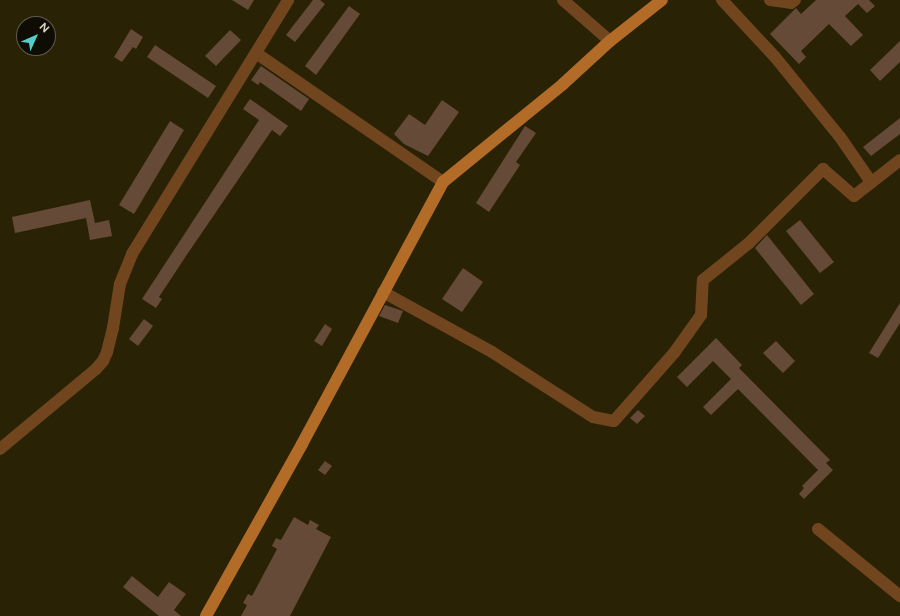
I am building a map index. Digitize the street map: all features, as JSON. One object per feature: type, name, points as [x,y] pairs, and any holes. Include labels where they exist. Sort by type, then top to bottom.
[{"type":"main road","points":[[206,616],[302,444],[443,182],[563,84],[610,41],[662,0]]},
{"type":"street","points":[[0,449],[96,369],[103,361],[108,352],[120,284],[132,254],[288,0]]},
{"type":"street","points":[[563,0],[610,41]]},
{"type":"street","points":[[722,0],[785,69],[840,137],[871,182]]},
{"type":"street","points":[[770,0],[791,3],[795,0]]},
{"type":"street","points":[[256,53],[443,182]]},
{"type":"street","points":[[383,292],[492,352],[593,417],[614,421],[674,353],[701,315],[703,280],[748,242],[823,169],[854,196],[900,160]]},
{"type":"street","points":[[818,529],[900,596]]},
{"type":"building","points":[[232,0],[254,0],[248,10]]},
{"type":"building","points":[[313,0],[320,0],[325,4],[295,42],[286,35]]},
{"type":"building","points":[[816,0],[869,0],[875,6],[867,13],[858,4],[845,16],[863,35],[851,46],[829,24],[801,51],[806,57],[799,64],[770,34],[796,8],[801,14]]},
{"type":"building","points":[[349,6],[360,14],[316,75],[305,66]]},
{"type":"building","points":[[131,29],[143,37],[136,49],[133,47],[122,62],[114,57]]},
{"type":"building","points":[[230,30],[241,40],[216,66],[205,56]]},
{"type":"building","points":[[900,41],[900,62],[880,81],[870,70]]},
{"type":"building","points":[[155,45],[216,86],[208,98],[147,57]]},
{"type":"building","points":[[261,66],[309,99],[301,111],[260,82],[258,85],[251,80]]},
{"type":"building","points":[[250,99],[288,126],[280,136],[272,130],[159,297],[162,299],[156,308],[142,299],[259,120],[243,109]]},
{"type":"building","points":[[442,100],[459,112],[428,156],[404,144],[394,134],[409,114],[425,125]]},
{"type":"building","points":[[900,118],[900,134],[871,156],[863,147]]},
{"type":"building","points":[[170,121],[184,130],[134,214],[119,205]]},
{"type":"building","points":[[525,126],[536,133],[516,162],[520,165],[489,212],[476,203]]},
{"type":"building","points":[[90,200],[95,223],[109,220],[112,236],[90,240],[86,218],[15,233],[12,217]]},
{"type":"building","points":[[800,220],[834,262],[820,273],[786,231]]},
{"type":"building","points":[[767,235],[814,294],[801,305],[755,248]]},
{"type":"building","points":[[463,268],[483,282],[462,312],[442,299]]},
{"type":"building","points":[[900,303],[900,323],[878,358],[869,353]]},
{"type":"building","points":[[385,305],[403,311],[398,323],[379,316]]},
{"type":"building","points":[[144,319],[153,326],[138,346],[129,339]]},
{"type":"building","points":[[325,324],[332,329],[322,346],[314,341]]},
{"type":"building","points":[[716,338],[742,365],[739,368],[830,460],[826,463],[833,470],[804,499],[799,494],[804,488],[802,486],[818,470],[738,389],[711,415],[703,407],[731,379],[713,361],[687,387],[677,377]]},
{"type":"building","points":[[776,341],[795,361],[783,373],[763,353]]},
{"type":"building","points":[[638,410],[645,416],[637,424],[630,418]]},
{"type":"building","points":[[325,461],[332,466],[325,475],[318,470]]},
{"type":"building","points":[[294,517],[308,525],[310,520],[319,525],[316,529],[331,537],[290,616],[241,616],[247,605],[243,603],[248,594],[252,596],[277,549],[272,546],[276,538],[281,540]]},
{"type":"building","points":[[132,576],[158,597],[169,582],[186,594],[174,610],[181,616],[159,616],[123,587]]}]
